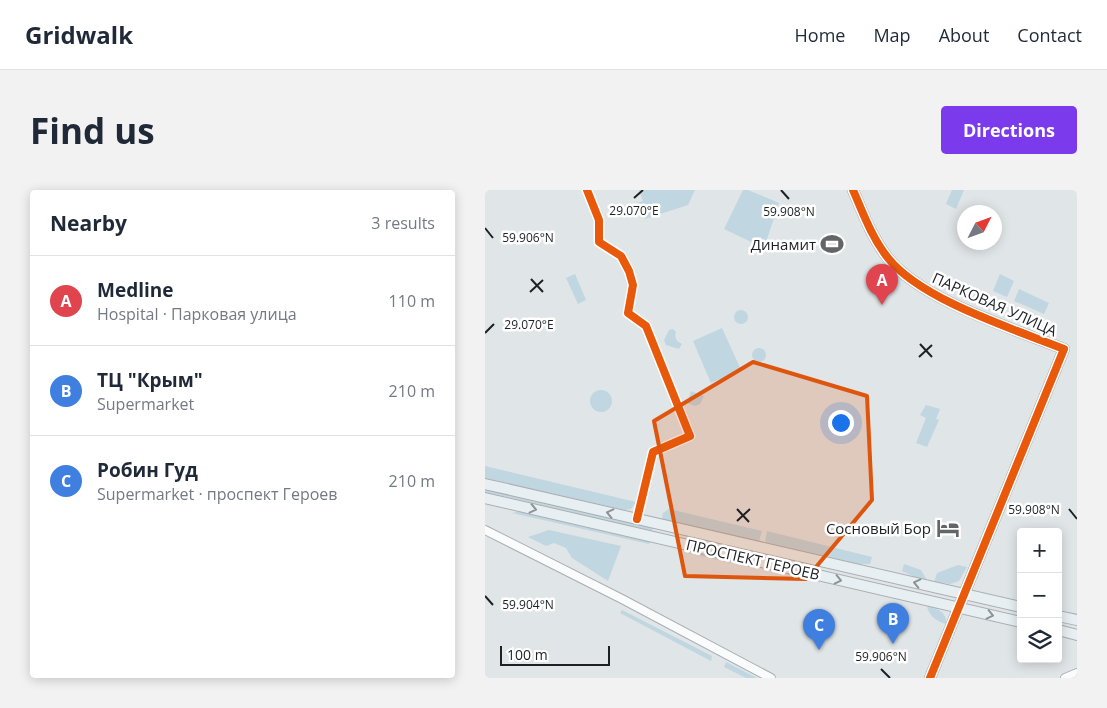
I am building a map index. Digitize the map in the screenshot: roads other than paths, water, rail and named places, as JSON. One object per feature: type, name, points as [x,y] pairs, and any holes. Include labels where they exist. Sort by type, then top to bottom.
[{"type":"main road","name":"ПАРКОВАЯ УЛИЦА","points":[[853,190],[878,244],[889,260],[915,282],[959,306],[1064,349],[965,594]]},
{"type":"main road","name":"ПРОСПЕКТ ГЕРОЕВ","points":[[485,484],[1017,606]]},
{"type":"main road","name":"ПРОСПЕКТ ГЕРОЕВ","points":[[485,498],[1017,621]]},
{"type":"main road","points":[[930,678],[965,594]]},
{"type":"main road","points":[[1062,617],[1077,620]]},
{"type":"main road","points":[[1062,631],[1077,635]]},
{"type":"street","points":[[587,190],[599,220],[599,242],[621,256],[629,271],[633,285],[628,313],[646,326],[690,436],[653,452],[637,519]]},
{"type":"street","points":[[485,530],[622,599],[771,678]]},
{"type":"street","points":[[1065,678],[1077,673]]},
{"type":"place","name":"Динамит","points":[[832,244]]},
{"type":"place","name":"Medline","points":[[882,305]]},
{"type":"place","name":"Сосновый Бор","points":[[948,528]]},
{"type":"place","name":"ТЦ \"Крым\"","points":[[893,644]]},
{"type":"place","name":"Робин Гуд","points":[[819,650]]}]
